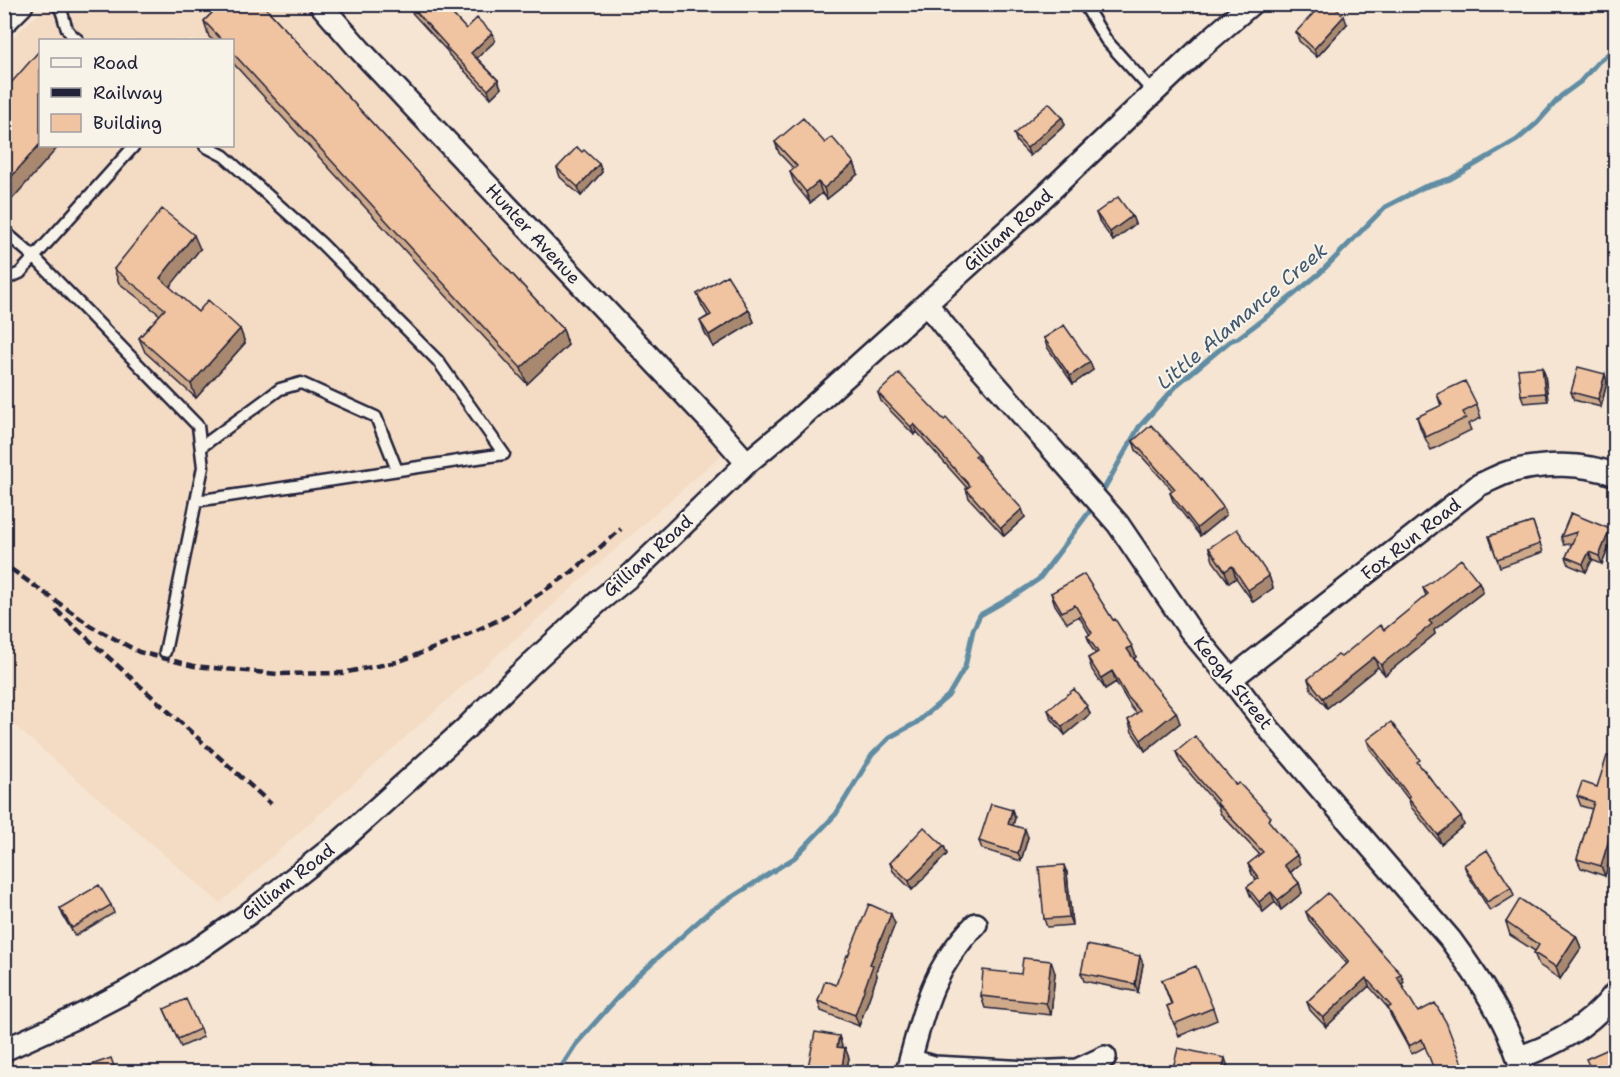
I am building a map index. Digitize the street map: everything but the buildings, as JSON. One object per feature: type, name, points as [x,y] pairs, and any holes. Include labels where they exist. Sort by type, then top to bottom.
[{"type":"street","points":[[4,19],[19,4]]},
{"type":"street","name":"Hunter Avenue","points":[[320,4],[360,50],[747,463]]},
{"type":"street","name":"Gilliam Road","points":[[4,1050],[79,1016],[129,990],[201,947],[247,915],[342,840],[465,729],[599,601],[631,575],[747,463],[1031,210],[1205,44],[1251,4]]},
{"type":"street","name":"Keogh Street","points":[[927,304],[1118,524],[1190,630],[1232,679],[1269,729],[1450,939],[1470,966],[1496,1009],[1520,1065]]},
{"type":"street","name":"Fox Run Road","points":[[1232,679],[1479,485],[1507,473],[1537,466],[1592,468],[1616,475]]},
{"type":"street","points":[[976,924],[950,954],[934,982],[917,1029],[908,1066],[1028,1072],[1077,1070],[1106,1057]]},
{"type":"street","points":[[1520,1065],[1540,1050],[1569,1035],[1596,1014],[1616,992]]},
{"type":"lane","points":[[57,4],[66,26],[77,39]]},
{"type":"lane","points":[[1084,4],[1106,40],[1154,93]]},
{"type":"lane","points":[[4,280],[20,273],[133,147]]},
{"type":"lane","points":[[196,501],[504,454],[438,361],[321,243],[224,156],[207,147]]},
{"type":"lane","points":[[4,231],[34,257],[198,426],[203,466],[165,652]]},
{"type":"lane","points":[[201,447],[280,389],[302,383],[376,417],[397,470]]},
{"type":"shaded area","points":[[48,5],[303,5],[724,452],[220,903],[5,717],[5,45]]},
{"type":"waterway","name":"Little Alamance Creek","points":[[1100,496],[1139,427],[1179,383],[1320,273],[1385,207],[1424,187],[1450,179],[1517,140],[1537,123],[1561,96],[1580,82],[1598,62],[1616,48]]},
{"type":"waterway","name":"Little Alamance Creek","points":[[558,1072],[576,1044],[635,978],[710,911],[794,858],[836,814],[872,755],[890,737],[916,723],[948,696],[965,667],[973,630],[980,615],[1039,579],[1095,504]]},
{"type":"railway","points":[[11,569],[91,626],[139,652],[194,666],[277,674],[342,673],[397,662],[451,642],[503,618],[572,572],[621,529]]},
{"type":"railway","points":[[56,610],[271,804]]}]
